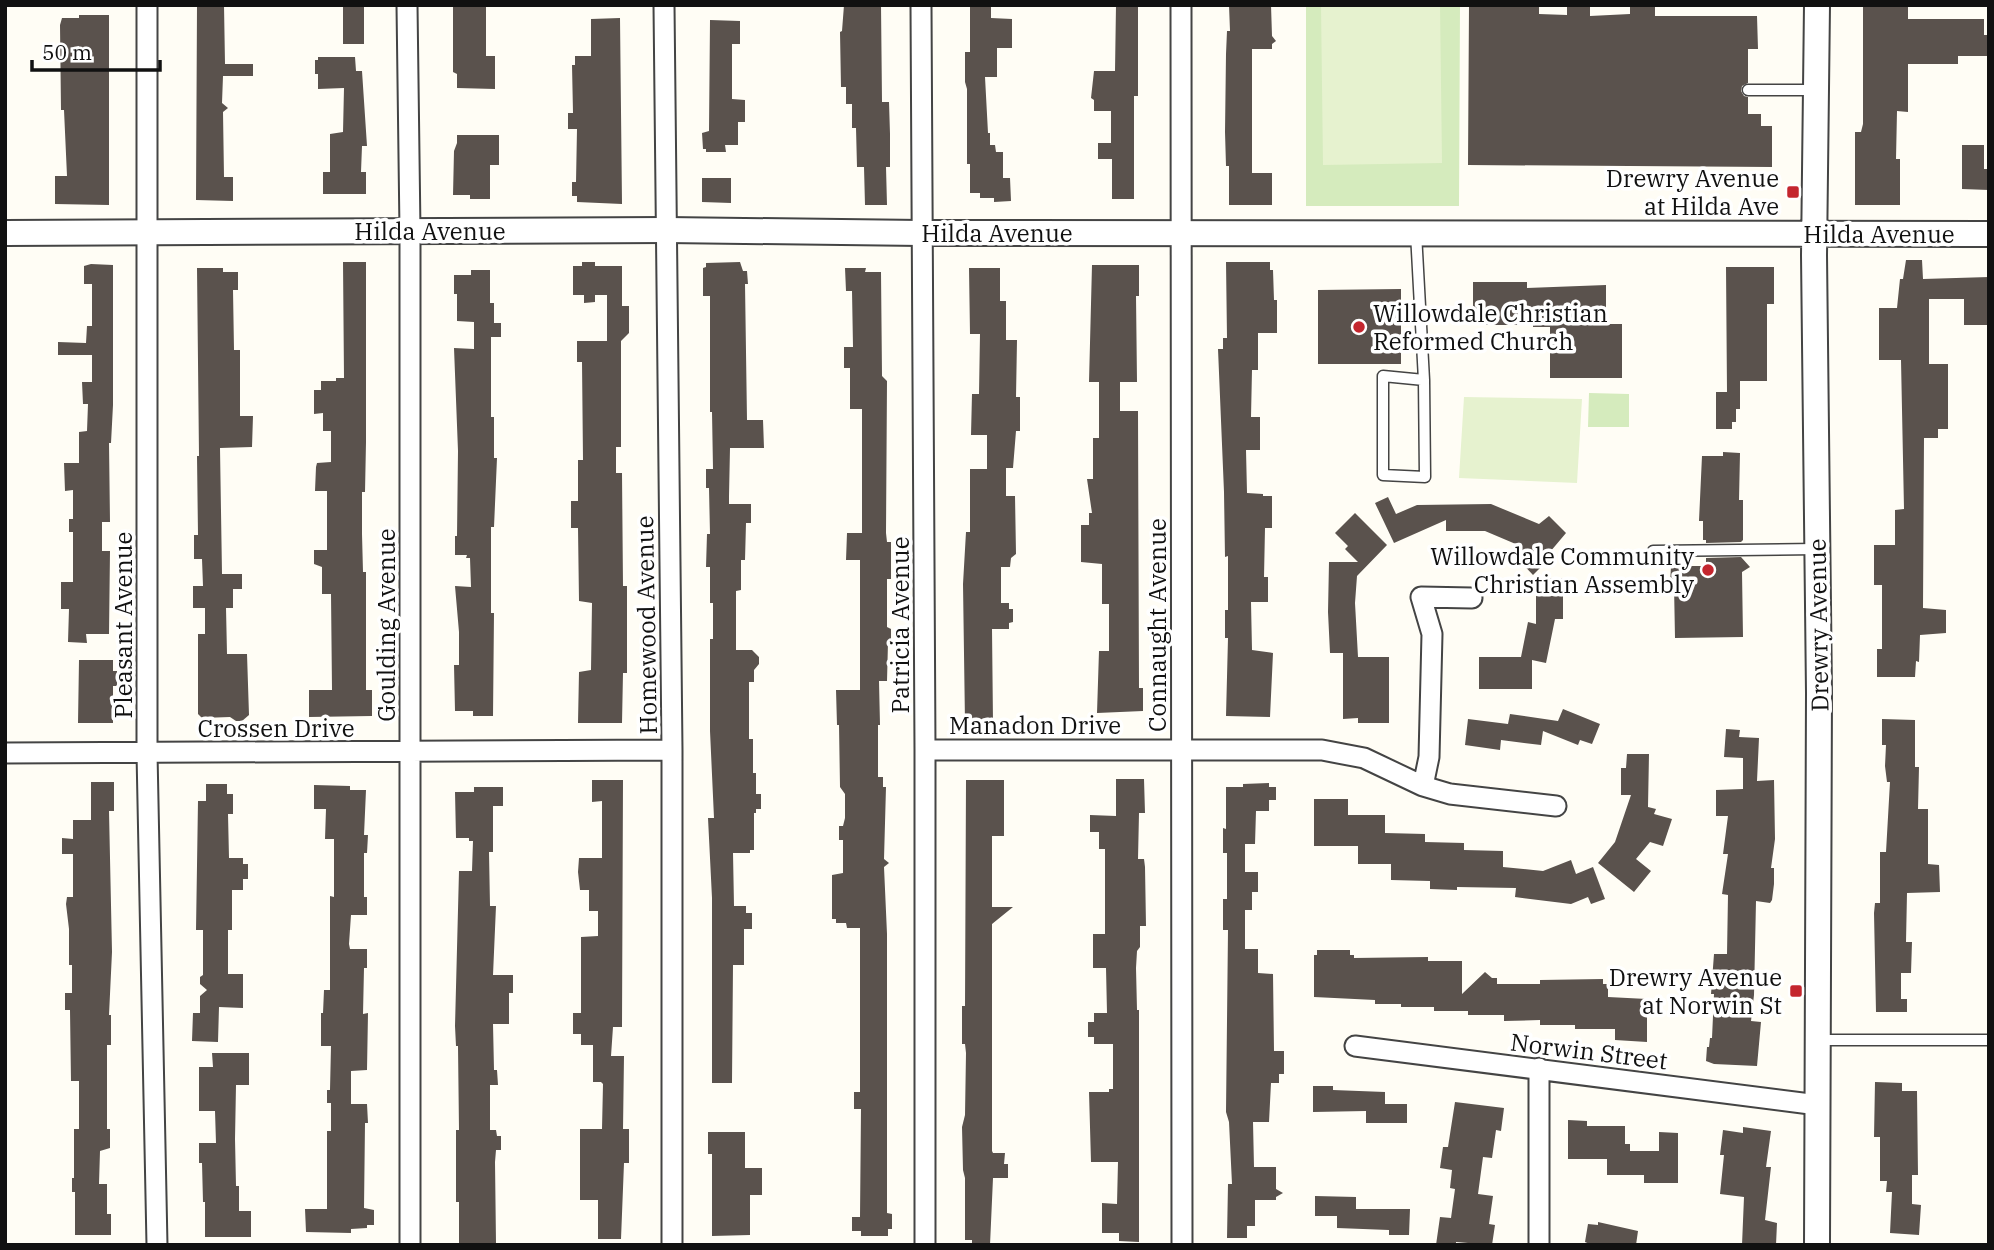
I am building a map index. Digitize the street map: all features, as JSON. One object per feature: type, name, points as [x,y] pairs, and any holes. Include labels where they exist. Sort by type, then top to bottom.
[{"type":"street","name":"Pleasant Avenue","points":[[147,5],[147,753],[157,1245]]},
{"type":"street","name":"Goulding Avenue","points":[[407,5],[410,231],[410,1245]]},
{"type":"street","name":"Homewood Avenue","points":[[664,5],[672,750],[672,1245]]},
{"type":"street","name":"Patricia Avenue","points":[[921,5],[925,1245]]},
{"type":"street","name":"Connaught Avenue","points":[[1181,5],[1182,1245]]},
{"type":"street","name":"Drewry Avenue","points":[[1817,5],[1817,1245]]},
{"type":"street","name":"Hilda Avenue","points":[[5,233],[667,230],[921,233],[1989,234]]},
{"type":"street","points":[[1423,786],[1429,757],[1432,634],[1421,597],[1472,598]]},
{"type":"street","name":"Crossen Drive","points":[[5,753],[672,750]]},
{"type":"street","name":"Manadon Drive","points":[[925,750],[1337,751],[1379,764],[1423,786],[1479,798],[1556,806]]},
{"type":"street","name":"Norwin Street","points":[[1355,1046],[1818,1105]]},
{"type":"street","points":[[1539,1068],[1539,1245]]},
{"type":"lane","points":[[1748,90],[1816,90]]},
{"type":"lane","points":[[1416,232],[1424,380],[1425,477],[1383,475],[1382,376],[1424,380]]},
{"type":"lane","points":[[1653,551],[1817,550]]},
{"type":"lane","points":[[1818,1040],[1989,1040]]},
{"type":"green space","points":[[1306,5],[1460,5],[1459,206],[1306,206]]},
{"type":"green space","points":[[1321,5],[1440,5],[1442,163],[1323,165]]},
{"type":"green space","points":[[1589,393],[1629,394],[1629,427],[1588,427]]},
{"type":"green space","points":[[1464,397],[1582,399],[1577,483],[1459,478]]},
{"type":"building","points":[[197,5],[224,5],[225,64],[253,64],[253,76],[223,76],[222,103],[228,108],[223,112],[224,177],[233,177],[233,201],[196,200]]},
{"type":"building","points":[[343,5],[364,5],[364,44],[343,44]]},
{"type":"building","points":[[453,5],[486,5],[486,56],[495,56],[495,89],[457,88],[457,74],[453,72]]},
{"type":"building","points":[[844,5],[881,5],[882,102],[889,102],[890,134],[890,167],[886,167],[887,205],[865,205],[864,167],[857,167],[852,104],[846,104],[846,87],[841,87],[840,32]]},
{"type":"building","points":[[970,5],[991,5],[991,18],[1012,19],[1012,48],[997,48],[997,77],[985,77],[990,145],[995,145],[996,152],[1003,152],[1003,178],[1010,178],[1011,201],[994,202],[994,198],[980,198],[980,193],[970,193],[965,52],[970,52]]},
{"type":"building","points":[[1116,5],[1138,5],[1138,96],[1134,96],[1134,199],[1112,199],[1112,159],[1098,159],[1098,143],[1111,143],[1111,111],[1094,111],[1094,100],[1091,98],[1094,71],[1115,71]]},
{"type":"building","points":[[1229,5],[1271,5],[1272,36],[1276,41],[1272,44],[1272,49],[1252,49],[1252,173],[1272,173],[1272,205],[1229,205],[1229,166],[1226,166],[1225,132]]},
{"type":"building","points":[[1469,5],[1539,5],[1539,14],[1567,15],[1567,5],[1590,5],[1590,16],[1630,14],[1630,5],[1655,5],[1655,16],[1757,16],[1758,49],[1748,49],[1748,83],[1742,86],[1741,91],[1748,97],[1748,114],[1761,114],[1761,126],[1772,126],[1772,167],[1468,165]]},
{"type":"building","points":[[1863,6],[1908,6],[1908,19],[1984,19],[1984,35],[1989,35],[1989,56],[1958,56],[1958,64],[1908,64],[1908,112],[1897,111],[1896,159],[1900,159],[1900,205],[1855,205],[1855,132],[1861,132],[1863,124]]},
{"type":"building","points":[[79,15],[109,15],[109,205],[55,204],[55,176],[67,176],[64,110],[61,110],[60,25],[62,18],[79,18]]},
{"type":"building","points":[[620,18],[622,204],[577,202],[577,196],[572,196],[572,182],[576,182],[577,129],[568,129],[568,113],[573,113],[572,65],[575,65],[575,56],[591,56],[591,19]]},
{"type":"building","points":[[710,20],[740,21],[740,44],[732,44],[732,99],[745,100],[745,122],[738,122],[738,145],[725,145],[726,152],[706,152],[706,149],[703,149],[702,133],[709,131]]},
{"type":"building","points":[[318,57],[355,57],[356,71],[362,71],[367,146],[362,146],[361,172],[366,172],[366,194],[323,194],[323,172],[330,172],[330,134],[343,132],[344,88],[318,89],[315,60],[318,60]]},
{"type":"building","points":[[457,135],[499,135],[499,165],[490,165],[490,199],[470,199],[470,195],[453,195]]},
{"type":"building","points":[[1962,145],[1984,145],[1984,169],[1989,169],[1989,190],[1962,189]]},
{"type":"building","points":[[702,178],[731,178],[731,203],[702,202]]},
{"type":"building","points":[[1906,260],[1922,260],[1923,279],[1989,277],[1989,325],[1964,325],[1964,299],[1929,299],[1929,364],[1948,364],[1948,429],[1938,429],[1938,438],[1924,438],[1923,608],[1946,610],[1946,633],[1920,635],[1919,662],[1916,661],[1915,677],[1877,677],[1877,649],[1882,649],[1882,585],[1874,585],[1874,545],[1895,545],[1895,510],[1904,509],[1901,360],[1879,360],[1879,308],[1897,308],[1900,279],[1903,279]]},
{"type":"building","points":[[343,262],[366,262],[366,442],[362,534],[363,572],[366,572],[366,690],[372,690],[372,716],[309,717],[309,690],[332,690],[331,594],[322,594],[322,567],[314,564],[314,550],[327,550],[327,491],[315,491],[317,463],[331,462],[331,431],[323,431],[323,413],[314,414],[314,390],[321,390],[321,381],[344,378]]},
{"type":"building","points":[[582,262],[595,262],[595,266],[622,266],[622,306],[629,306],[629,333],[621,341],[621,447],[616,447],[616,473],[622,473],[623,586],[627,586],[627,673],[623,673],[622,723],[578,723],[579,672],[591,670],[592,603],[579,601],[578,528],[571,528],[571,501],[578,501],[578,460],[583,460],[582,362],[577,362],[577,341],[607,341],[607,295],[595,295],[595,302],[584,303],[584,295],[573,295],[573,266],[582,266]]},
{"type":"building","points":[[740,262],[743,271],[747,271],[748,284],[745,284],[747,420],[763,420],[764,448],[730,448],[729,504],[751,504],[751,523],[746,523],[745,560],[741,560],[741,590],[736,591],[736,650],[752,650],[759,657],[759,664],[754,670],[754,682],[749,682],[749,739],[753,739],[753,773],[756,773],[756,794],[761,794],[761,809],[756,809],[754,813],[754,850],[750,850],[750,853],[733,853],[734,906],[746,906],[746,913],[752,913],[752,929],[744,929],[744,965],[733,965],[732,1083],[712,1083],[712,898],[708,818],[714,818],[710,731],[710,639],[713,639],[713,603],[710,603],[710,567],[706,567],[707,534],[710,534],[706,469],[713,469],[710,296],[703,296],[703,268],[706,263]]},
{"type":"building","points":[[1226,262],[1270,262],[1270,270],[1273,270],[1274,300],[1277,300],[1277,333],[1258,333],[1258,370],[1252,370],[1251,417],[1260,417],[1260,450],[1246,450],[1247,493],[1272,496],[1272,528],[1265,528],[1264,577],[1268,577],[1268,602],[1251,602],[1252,650],[1273,653],[1270,717],[1226,716],[1228,638],[1225,638],[1225,610],[1228,610],[1228,556],[1225,557],[1218,349],[1223,349],[1223,338],[1227,338]]},
{"type":"building","points":[[113,265],[113,405],[109,443],[110,522],[102,522],[102,551],[110,551],[109,634],[86,634],[87,643],[68,642],[69,609],[61,609],[61,582],[73,582],[73,532],[69,532],[69,519],[73,519],[73,490],[65,491],[64,463],[79,463],[79,432],[87,431],[88,404],[83,404],[82,382],[92,382],[92,355],[58,355],[58,342],[86,343],[87,326],[92,326],[92,284],[84,284],[84,266]]},
{"type":"building","points":[[1092,265],[1139,265],[1139,296],[1136,296],[1137,382],[1120,382],[1120,411],[1138,411],[1139,688],[1143,688],[1143,711],[1097,713],[1099,651],[1109,651],[1109,604],[1102,604],[1102,564],[1081,562],[1081,525],[1089,525],[1089,513],[1092,513],[1087,479],[1093,479],[1093,438],[1099,438],[1099,382],[1089,382]]},
{"type":"building","points":[[1726,267],[1774,267],[1774,304],[1767,304],[1767,381],[1740,381],[1740,409],[1736,409],[1736,422],[1732,422],[1732,429],[1716,429],[1716,392],[1727,392]]},
{"type":"building","points":[[197,268],[223,268],[223,272],[238,272],[238,290],[233,290],[234,350],[240,350],[240,416],[253,416],[252,447],[220,448],[222,574],[242,574],[242,589],[233,589],[233,608],[226,608],[227,654],[247,654],[249,715],[242,721],[230,717],[202,718],[198,714],[198,634],[205,634],[205,608],[193,608],[193,586],[203,586],[202,559],[194,559],[194,535],[198,535],[199,456]]},
{"type":"building","points":[[845,268],[866,268],[865,272],[881,272],[882,376],[887,381],[886,533],[887,542],[891,542],[891,579],[887,579],[887,627],[891,629],[891,642],[888,642],[887,681],[879,681],[878,777],[883,777],[883,787],[886,787],[884,859],[889,863],[884,867],[887,934],[887,1213],[892,1214],[892,1229],[888,1229],[888,1236],[861,1236],[861,1231],[852,1231],[852,1217],[860,1217],[861,1109],[854,1109],[854,1092],[860,1092],[860,928],[847,928],[846,923],[836,923],[836,919],[832,919],[832,875],[843,873],[843,840],[839,840],[839,826],[843,826],[845,818],[845,794],[840,787],[836,690],[860,690],[860,560],[846,560],[847,533],[862,533],[862,409],[850,409],[850,368],[844,368],[844,347],[853,347],[852,291],[846,291]]},
{"type":"building","points":[[969,268],[1000,268],[1000,301],[1006,301],[1006,340],[1017,340],[1016,397],[1020,397],[1020,431],[1016,431],[1013,468],[1006,468],[1006,496],[1015,496],[1016,554],[1011,558],[1010,567],[1001,567],[1001,603],[1009,603],[1009,609],[1013,609],[1013,622],[1009,623],[1009,629],[992,629],[993,723],[965,723],[963,584],[966,532],[970,532],[970,469],[987,469],[987,435],[971,435],[972,394],[979,394],[980,334],[970,334]]},
{"type":"building","points":[[471,270],[490,270],[490,303],[494,303],[494,323],[501,323],[501,337],[491,337],[491,417],[494,417],[494,458],[497,458],[494,527],[491,527],[493,716],[473,716],[473,711],[455,711],[454,665],[459,665],[459,632],[455,586],[471,587],[470,558],[466,558],[467,555],[455,555],[458,451],[454,348],[474,349],[474,322],[457,321],[454,275],[471,275]]},
{"type":"building","points":[[1473,282],[1527,282],[1527,288],[1606,285],[1606,324],[1622,324],[1622,378],[1550,378],[1550,327],[1473,325]]},
{"type":"building","name":"Willowdale Christian Reformed Church","points":[[1401,289],[1401,364],[1318,364],[1318,290]]},
{"type":"building","points":[[1723,452],[1740,453],[1739,500],[1743,500],[1743,540],[1706,543],[1706,540],[1703,540],[1703,521],[1699,521],[1702,456],[1723,456]]},
{"type":"building","points":[[1388,497],[1396,514],[1417,505],[1491,504],[1539,524],[1549,516],[1566,533],[1550,552],[1553,555],[1533,575],[1511,552],[1518,545],[1485,531],[1446,531],[1446,520],[1394,543],[1375,503]]},
{"type":"building","points":[[1355,513],[1387,545],[1357,576],[1355,603],[1358,657],[1389,657],[1389,723],[1358,723],[1358,718],[1343,719],[1343,653],[1330,653],[1329,562],[1358,562],[1345,549],[1348,546],[1335,533]]},
{"type":"building","name":"Willowdale Community Christian Assembly","points":[[1741,557],[1750,567],[1742,572],[1743,637],[1675,638],[1671,566],[1706,566],[1706,558]]},
{"type":"building","points":[[1536,578],[1563,578],[1563,619],[1555,619],[1546,663],[1532,660],[1532,689],[1479,689],[1479,657],[1521,657],[1528,622],[1536,624]]},
{"type":"building","points":[[79,660],[113,660],[113,671],[117,671],[117,686],[113,686],[113,723],[78,723]]},
{"type":"building","points":[[1563,709],[1600,724],[1592,744],[1580,740],[1578,745],[1543,731],[1541,745],[1501,740],[1500,750],[1465,745],[1468,719],[1508,724],[1510,714],[1558,721]]},
{"type":"building","points":[[1882,719],[1915,720],[1915,767],[1919,767],[1918,809],[1928,809],[1928,864],[1939,865],[1940,892],[1907,893],[1906,942],[1912,942],[1911,973],[1901,973],[1901,999],[1907,999],[1907,1012],[1876,1012],[1874,913],[1875,903],[1880,903],[1880,852],[1886,852],[1890,782],[1887,782],[1885,766],[1886,745],[1882,745]]},
{"type":"building","points":[[1726,729],[1740,730],[1739,737],[1759,738],[1757,781],[1774,780],[1772,900],[1770,903],[1756,901],[1751,1021],[1761,1022],[1757,1066],[1714,1064],[1706,1061],[1707,1047],[1712,1038],[1714,954],[1727,954],[1728,895],[1722,894],[1728,854],[1723,854],[1728,816],[1716,816],[1716,790],[1743,789],[1743,758],[1724,757]]},
{"type":"building","points":[[1627,754],[1649,754],[1648,807],[1656,809],[1654,814],[1672,819],[1663,846],[1650,842],[1636,859],[1651,871],[1634,892],[1598,863],[1615,842],[1631,795],[1621,795],[1621,768],[1626,768]]},
{"type":"building","points":[[1116,779],[1144,779],[1145,813],[1139,813],[1138,859],[1144,859],[1145,867],[1146,926],[1140,926],[1136,968],[1139,1010],[1139,1242],[1119,1241],[1119,1233],[1102,1233],[1102,1203],[1117,1204],[1118,1162],[1091,1162],[1089,1092],[1109,1092],[1109,1089],[1113,1089],[1113,1044],[1094,1044],[1094,1037],[1088,1037],[1088,1022],[1094,1022],[1094,1013],[1107,1013],[1106,968],[1093,968],[1093,934],[1105,934],[1105,849],[1099,849],[1099,832],[1090,832],[1090,815],[1116,816]]},
{"type":"building","points":[[592,780],[623,780],[622,1027],[613,1027],[611,1056],[624,1056],[623,1129],[629,1129],[629,1163],[624,1163],[621,1239],[598,1239],[598,1200],[580,1200],[580,1129],[602,1129],[603,1084],[593,1082],[593,1045],[581,1045],[581,1034],[573,1034],[573,1013],[581,1013],[581,937],[598,936],[598,911],[589,911],[589,890],[580,890],[578,872],[579,858],[602,858],[602,801],[592,802]]},
{"type":"building","points":[[966,780],[1004,780],[1004,836],[992,836],[992,907],[1013,907],[992,924],[992,1151],[1005,1153],[1004,1164],[1008,1164],[1008,1178],[993,1178],[990,1245],[972,1245],[972,1240],[965,1240],[962,1127],[965,1115],[966,1053],[965,1044],[962,1044],[962,1006],[965,1006]]},
{"type":"building","points":[[91,782],[114,782],[114,811],[109,811],[112,952],[109,1015],[111,1045],[107,1045],[107,1129],[110,1129],[110,1148],[100,1151],[99,1184],[107,1184],[107,1214],[111,1214],[111,1235],[75,1235],[75,1192],[72,1192],[74,1129],[79,1129],[79,1081],[71,1081],[70,1010],[65,1010],[65,993],[72,993],[66,904],[67,897],[73,897],[73,854],[62,854],[62,838],[73,839],[73,820],[91,820]]},
{"type":"building","points":[[1269,783],[1269,787],[1276,787],[1276,800],[1269,800],[1269,811],[1256,811],[1255,844],[1245,844],[1245,872],[1258,872],[1258,892],[1252,892],[1252,910],[1245,910],[1245,949],[1258,949],[1258,973],[1273,974],[1274,1051],[1284,1051],[1284,1074],[1279,1074],[1279,1083],[1271,1083],[1269,1122],[1253,1122],[1254,1167],[1276,1167],[1276,1189],[1283,1193],[1276,1197],[1276,1200],[1255,1200],[1255,1226],[1247,1226],[1247,1238],[1227,1238],[1228,1184],[1232,1184],[1229,1122],[1226,1112],[1228,930],[1223,930],[1223,899],[1227,899],[1227,853],[1223,853],[1226,787]]},
{"type":"building","points":[[206,784],[227,784],[227,794],[233,794],[233,814],[228,814],[229,858],[243,858],[243,864],[248,864],[248,879],[243,879],[243,890],[232,890],[232,930],[228,930],[228,974],[243,974],[243,1008],[219,1007],[218,1042],[192,1041],[193,1013],[200,1013],[200,996],[207,990],[200,984],[200,977],[203,975],[203,930],[196,930],[198,801],[206,801]]},
{"type":"building","points":[[314,785],[350,786],[350,790],[366,790],[364,835],[368,835],[367,853],[364,853],[364,897],[367,897],[367,915],[351,915],[349,944],[350,949],[367,949],[363,1014],[368,1013],[367,1070],[351,1071],[351,1104],[367,1104],[364,1208],[374,1210],[374,1225],[351,1229],[351,1233],[306,1232],[305,1209],[327,1209],[327,1131],[331,1131],[331,1103],[327,1103],[327,1090],[330,1090],[331,1046],[321,1046],[321,1013],[324,990],[330,990],[330,896],[334,897],[334,839],[325,839],[326,809],[314,809]]},
{"type":"building","points":[[474,787],[503,787],[503,806],[493,806],[493,852],[489,852],[490,906],[496,906],[493,975],[513,975],[513,993],[509,993],[509,1024],[493,1024],[494,1070],[497,1070],[498,1085],[490,1085],[490,1130],[496,1130],[497,1136],[501,1136],[501,1150],[496,1150],[495,1162],[496,1244],[459,1244],[459,1202],[456,1202],[456,1130],[459,1130],[458,1046],[455,1026],[459,871],[472,871],[473,841],[469,841],[469,838],[456,838],[455,792],[474,792]]},
{"type":"building","points":[[1314,799],[1348,799],[1348,815],[1385,815],[1385,833],[1425,834],[1425,842],[1464,843],[1464,850],[1503,851],[1503,867],[1543,871],[1571,860],[1576,874],[1593,867],[1605,899],[1591,904],[1588,897],[1571,904],[1515,897],[1516,888],[1430,889],[1430,881],[1391,880],[1391,864],[1358,864],[1358,846],[1314,846]]},
{"type":"building","points":[[1317,950],[1350,950],[1350,955],[1354,955],[1354,958],[1428,957],[1428,961],[1462,961],[1462,994],[1485,972],[1492,978],[1497,978],[1497,984],[1603,979],[1603,984],[1608,984],[1608,997],[1647,999],[1647,1042],[1615,1040],[1615,1029],[1575,1029],[1575,1025],[1540,1025],[1540,1020],[1504,1021],[1504,1015],[1468,1015],[1468,1011],[1434,1011],[1434,1007],[1375,1004],[1375,1000],[1314,997],[1314,955],[1317,955]]},
{"type":"building","points":[[212,1053],[249,1053],[249,1085],[236,1085],[235,1139],[239,1211],[251,1211],[251,1237],[205,1237],[205,1202],[199,1143],[216,1143],[215,1111],[199,1111],[199,1067],[213,1067]]},
{"type":"building","points":[[1875,1082],[1902,1083],[1902,1091],[1917,1091],[1918,1175],[1912,1175],[1912,1204],[1921,1205],[1919,1235],[1890,1233],[1892,1192],[1886,1192],[1887,1181],[1880,1181],[1880,1137],[1874,1137]]},
{"type":"building","points":[[1313,1086],[1333,1086],[1333,1090],[1385,1092],[1385,1104],[1407,1104],[1407,1123],[1366,1123],[1366,1111],[1313,1112]]},
{"type":"building","points":[[1455,1102],[1504,1108],[1501,1131],[1496,1130],[1492,1158],[1483,1157],[1478,1194],[1493,1196],[1489,1224],[1495,1225],[1492,1245],[1456,1242],[1456,1245],[1436,1245],[1440,1217],[1451,1218],[1455,1189],[1450,1188],[1452,1170],[1440,1168],[1443,1147],[1448,1147]]},
{"type":"building","points":[[1568,1120],[1587,1121],[1587,1126],[1625,1126],[1625,1144],[1630,1144],[1630,1151],[1659,1151],[1659,1132],[1678,1133],[1678,1183],[1644,1183],[1644,1175],[1607,1175],[1607,1159],[1568,1159]]},
{"type":"building","points":[[1743,1127],[1771,1131],[1766,1167],[1771,1167],[1765,1220],[1777,1223],[1776,1245],[1742,1245],[1744,1197],[1720,1194],[1724,1155],[1720,1155],[1723,1130],[1743,1133]]},
{"type":"building","points":[[708,1132],[745,1132],[745,1168],[762,1168],[762,1195],[750,1195],[750,1235],[712,1236],[712,1154],[708,1154]]},
{"type":"building","points":[[1315,1196],[1356,1197],[1356,1209],[1410,1209],[1409,1235],[1389,1235],[1389,1230],[1337,1228],[1337,1216],[1315,1216]]},
{"type":"building","points":[[1598,1222],[1638,1231],[1636,1245],[1592,1245],[1585,1242],[1588,1224],[1598,1225]]},
{"type":"place","name":"Drewry Avenue at Hilda Ave","points":[[1793,192]]},
{"type":"place","name":"Willowdale Christian Reformed Church","points":[[1359,327]]},
{"type":"place","name":"Willowdale Community Christian Assembly","points":[[1708,570]]},
{"type":"place","name":"Drewry Avenue at Norwin St","points":[[1796,991]]}]
